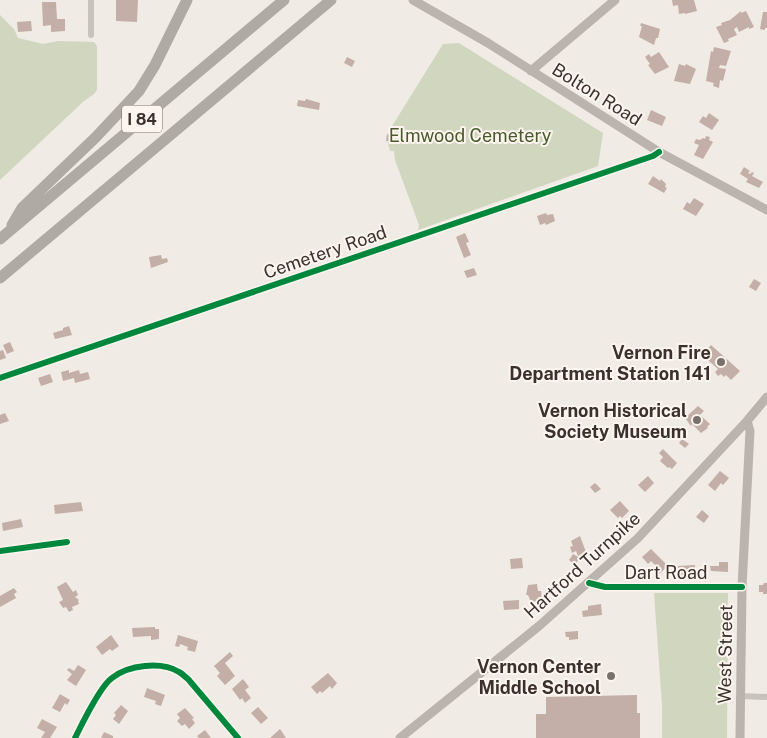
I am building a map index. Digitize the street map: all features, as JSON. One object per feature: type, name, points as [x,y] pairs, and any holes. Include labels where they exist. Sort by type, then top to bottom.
[{"type":"highway","points":[[4,235],[22,208],[84,149],[139,91],[155,65],[187,0]]},
{"type":"highway","name":"I 84","points":[[4,235],[284,0]]},
{"type":"highway","name":"I 84","points":[[0,278],[331,0]]},
{"type":"main road","name":"Bolton Road","points":[[413,0],[531,71],[659,152],[767,210]]},
{"type":"main road","points":[[531,71],[615,0]]},
{"type":"main road","name":"Hartford Turnpike","points":[[400,738],[590,583],[638,538],[747,422],[767,397]]},
{"type":"main road","name":"West Street","points":[[740,738],[742,587],[750,431],[747,422]]},
{"type":"street","points":[[91,0],[91,35]]},
{"type":"street","name":"Cemetery Road","points":[[0,378],[653,156],[659,152]]},
{"type":"street","points":[[0,551],[67,542]]},
{"type":"street","name":"Dart Road","points":[[590,583],[605,587],[742,587]]},
{"type":"street","points":[[75,738],[88,711],[111,678],[126,670],[154,666],[167,667],[179,672],[238,738]]},
{"type":"street","points":[[740,696],[767,697]]},
{"type":"green space","points":[[0,15],[14,29],[18,38],[43,44],[58,41],[94,42],[97,46],[97,90],[0,180]]},
{"type":"green space","name":"Elmwood Cemetery","points":[[459,43],[603,133],[598,166],[418,230],[419,225],[395,160],[394,151],[390,151],[388,143],[389,131],[443,44]]},
{"type":"green space","points":[[654,593],[728,593],[727,738],[662,738],[662,705]]},
{"type":"building","points":[[116,0],[138,0],[137,22],[116,21]]},
{"type":"building","points":[[672,0],[694,0],[697,11],[679,14],[678,5],[673,6]]},
{"type":"building","points":[[42,2],[56,2],[57,19],[65,19],[65,31],[51,32],[51,25],[43,26]]},
{"type":"building","points":[[741,11],[741,13],[746,11],[754,27],[749,29],[749,27],[739,32],[737,27],[734,29],[737,35],[724,43],[716,27],[730,20]]},
{"type":"building","points":[[763,12],[767,12],[767,28],[765,30],[760,29]]},
{"type":"building","points":[[31,21],[32,31],[18,32],[17,22]]},
{"type":"building","points":[[641,23],[660,29],[654,45],[639,37]]},
{"type":"building","points":[[714,47],[731,51],[726,66],[720,65],[719,68],[726,69],[723,81],[720,80],[719,88],[713,86],[714,83],[706,81],[711,51],[713,52]]},
{"type":"building","points":[[659,52],[669,67],[655,74],[645,57],[649,54],[651,57]]},
{"type":"building","points":[[347,57],[355,61],[352,67],[344,63]]},
{"type":"building","points":[[679,64],[685,66],[686,64],[696,69],[690,84],[674,81]]},
{"type":"building","points":[[306,99],[320,103],[319,110],[297,106],[298,100],[305,101]]},
{"type":"building","points":[[651,110],[666,117],[662,126],[647,120]]},
{"type":"building","points":[[709,113],[719,120],[712,130],[699,122],[703,116],[706,118]]},
{"type":"building","points":[[387,134],[393,135],[392,142],[386,141]]},
{"type":"building","points":[[706,136],[710,137],[709,140],[713,142],[703,159],[694,155],[699,145],[694,143],[696,139],[705,139]]},
{"type":"building","points":[[744,167],[750,171],[748,173],[754,173],[752,176],[763,182],[759,188],[746,182],[748,179],[740,174]]},
{"type":"building","points":[[653,176],[660,181],[661,179],[666,184],[665,187],[667,188],[664,193],[648,184]]},
{"type":"building","points":[[694,198],[704,204],[696,216],[683,209],[687,202],[690,204]]},
{"type":"building","points":[[546,213],[547,215],[553,214],[555,221],[546,225],[545,223],[540,225],[537,216]]},
{"type":"building","points":[[465,233],[469,242],[466,243],[471,255],[464,258],[456,237]]},
{"type":"building","points":[[161,255],[162,259],[167,258],[168,262],[151,268],[149,257]]},
{"type":"building","points":[[474,268],[477,275],[467,278],[464,271]]},
{"type":"building","points":[[754,279],[761,283],[756,291],[749,287]]},
{"type":"building","points":[[69,326],[72,335],[55,339],[53,333]]},
{"type":"building","points":[[10,342],[14,351],[7,354],[3,345]]},
{"type":"building","name":"Vernon Fire Department Station 141","points":[[711,345],[740,371],[731,380],[726,375],[724,377],[721,374],[718,376],[715,372],[718,369],[702,355]]},
{"type":"building","points":[[3,350],[6,358],[0,360],[0,351]]},
{"type":"building","points":[[69,370],[69,373],[79,370],[80,374],[88,372],[90,379],[75,383],[74,378],[63,381],[61,372]]},
{"type":"building","points":[[50,374],[53,382],[41,386],[38,378]]},
{"type":"building","name":"Vernon Historical Society Museum","points":[[698,406],[704,411],[700,415],[710,424],[701,433],[692,424],[691,426],[685,418]]},
{"type":"building","points":[[5,413],[9,421],[0,424],[0,415]]},
{"type":"building","points":[[682,439],[689,444],[685,448],[679,443]]},
{"type":"building","points":[[663,449],[677,463],[672,469],[660,461],[663,457],[659,453]]},
{"type":"building","points":[[720,471],[729,478],[723,485],[721,483],[715,491],[708,485]]},
{"type":"building","points":[[648,476],[654,483],[645,492],[638,485]]},
{"type":"building","points":[[595,483],[601,489],[595,493],[590,487]]},
{"type":"building","points":[[620,501],[629,511],[622,518],[620,516],[618,518],[610,510]]},
{"type":"building","points":[[81,502],[83,511],[55,514],[54,505]]},
{"type":"building","points":[[702,510],[709,516],[704,523],[696,517]]},
{"type":"building","points":[[21,519],[23,527],[3,531],[2,523]]},
{"type":"building","points":[[580,536],[586,552],[578,556],[576,551],[572,553],[570,547],[573,546],[571,541]]},
{"type":"building","points":[[651,549],[668,566],[659,574],[654,568],[656,566],[651,561],[648,564],[642,557]]},
{"type":"building","points":[[573,554],[580,558],[575,565],[569,560]]},
{"type":"building","points":[[522,558],[523,568],[511,569],[510,559]]},
{"type":"building","points":[[719,562],[728,562],[728,572],[711,571],[710,566],[719,566]]},
{"type":"building","points":[[695,565],[695,569],[699,569],[699,574],[679,576],[678,566]]},
{"type":"building","points":[[66,582],[73,592],[76,590],[78,595],[75,597],[79,600],[79,604],[72,607],[73,610],[69,612],[59,602],[63,600],[57,587]]},
{"type":"building","points":[[767,583],[767,594],[759,592],[759,585]]},
{"type":"building","points":[[537,584],[538,591],[541,591],[542,599],[541,601],[531,602],[528,595],[526,595],[528,585]]},
{"type":"building","points":[[14,588],[17,592],[14,594],[16,598],[0,607],[0,596]]},
{"type":"building","points":[[519,600],[519,609],[504,610],[503,601]]},
{"type":"building","points":[[601,604],[602,615],[583,617],[582,611],[588,610],[588,606]]},
{"type":"building","points":[[155,627],[155,629],[159,629],[159,639],[151,640],[151,636],[133,637],[132,628]]},
{"type":"building","points":[[578,631],[578,639],[569,640],[569,637],[566,637],[565,632]]},
{"type":"building","points":[[111,635],[119,646],[112,651],[110,649],[102,655],[96,647]]},
{"type":"building","points":[[178,635],[198,641],[195,652],[187,650],[188,647],[180,644],[179,647],[175,646]]},
{"type":"building","points":[[230,652],[233,656],[225,663],[235,676],[225,685],[217,676],[220,673],[214,666]]},
{"type":"building","points":[[78,665],[86,670],[76,686],[67,680],[72,674],[67,670],[69,668],[74,671]]},
{"type":"building","points":[[328,673],[337,683],[332,689],[330,686],[322,693],[320,691],[317,694],[311,687]]},
{"type":"building","points":[[243,679],[249,687],[245,690],[251,698],[245,703],[242,698],[240,700],[232,689]]},
{"type":"building","points":[[147,688],[165,695],[161,706],[155,704],[156,701],[144,697]]},
{"type":"building","points":[[60,694],[70,700],[67,705],[65,703],[60,712],[52,708]]},
{"type":"building","points":[[637,695],[637,713],[640,713],[640,738],[536,738],[536,714],[546,714],[546,697]]},
{"type":"building","points":[[121,705],[128,711],[119,724],[113,719],[116,715],[114,713]]},
{"type":"building","points":[[258,707],[268,718],[261,724],[251,713]]},
{"type":"building","points":[[185,708],[194,718],[192,719],[195,723],[189,729],[185,724],[182,726],[177,721],[180,718],[177,714]]},
{"type":"building","points":[[42,719],[57,727],[50,738],[41,738],[45,732],[37,728]]},
{"type":"building","points":[[280,729],[286,738],[270,738]]},
{"type":"building","points":[[205,730],[211,738],[199,738],[197,736]]},
{"type":"building","points":[[104,732],[113,736],[113,738],[101,738]]},
{"type":"cycle path","points":[[0,378],[653,156],[659,152]]},
{"type":"cycle path","points":[[0,551],[67,542]]},
{"type":"cycle path","points":[[589,583],[605,587],[742,587]]},
{"type":"cycle path","points":[[75,738],[107,682],[127,670],[145,666],[163,666],[180,673],[188,679],[238,738]]},
{"type":"place","name":"Vernon Fire Department Station 141","points":[[721,362]]},
{"type":"place","name":"Vernon Historical Society Museum","points":[[697,420]]},
{"type":"place","name":"Vernon Center Middle School","points":[[611,676]]}]
